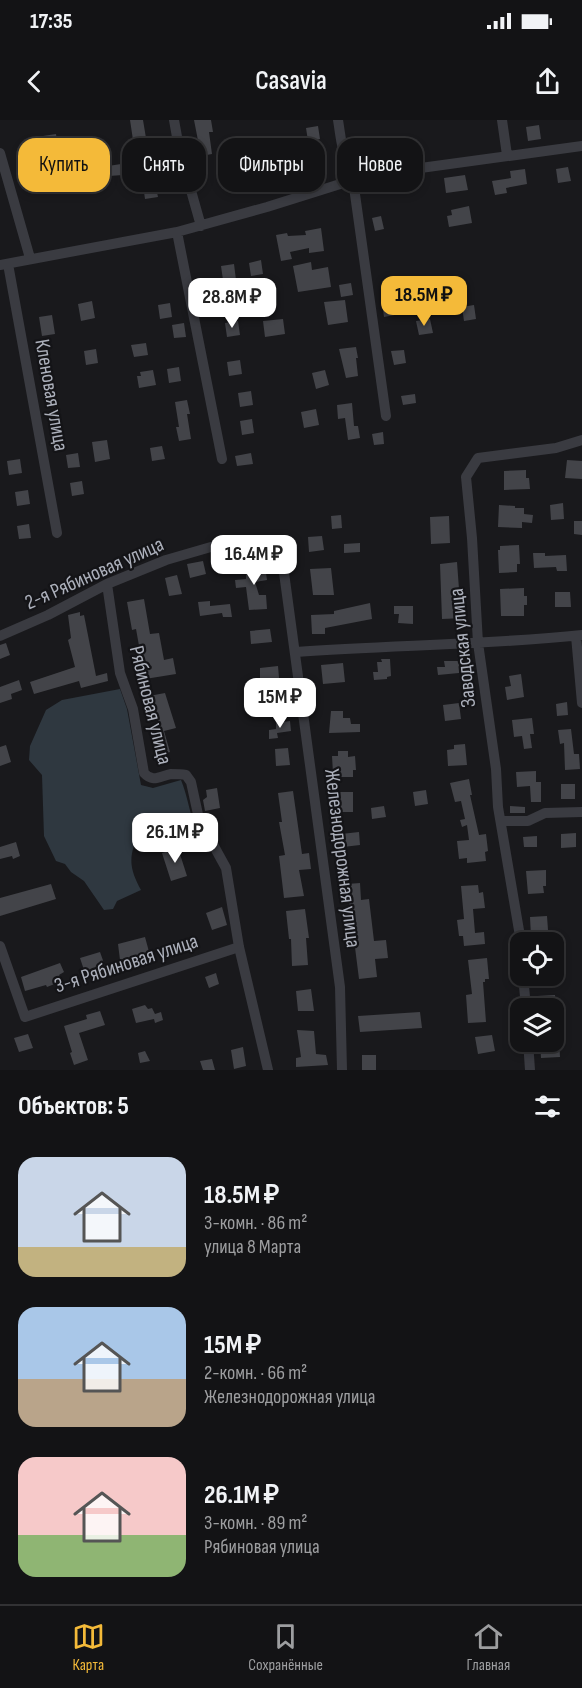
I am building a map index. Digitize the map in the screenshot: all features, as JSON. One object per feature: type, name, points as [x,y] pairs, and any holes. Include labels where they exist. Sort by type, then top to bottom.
[{"type":"street","points":[[174,120],[179,148],[201,226]]},
{"type":"street","points":[[338,120],[341,138]]},
{"type":"street","points":[[502,120],[507,155]]},
{"type":"street","points":[[423,168],[582,146]]},
{"type":"street","points":[[0,153],[30,258]]},
{"type":"street","points":[[4,264],[177,232],[337,185]]},
{"type":"street","points":[[355,192],[386,416]]},
{"type":"street","points":[[177,232],[222,459]]},
{"type":"street","name":"Кленовая улица","points":[[4,264],[57,533]]},
{"type":"street","name":"Заводская улица","points":[[519,932],[501,822],[478,643],[466,477],[478,458],[556,448],[582,440]]},
{"type":"street","name":"2-я Рябиновая улица","points":[[0,636],[48,615],[107,584],[166,560],[236,540],[276,546]]},
{"type":"street","name":"Железнодорожная улица","points":[[276,546],[282,558],[296,652],[340,987],[342,1070]]},
{"type":"street","name":"Рябиновая улица","points":[[107,584],[120,673],[133,709],[144,773],[148,778],[156,779],[171,774],[186,775],[191,782],[199,819],[226,868],[239,947],[268,1070]]},
{"type":"street","points":[[296,652],[579,636],[582,703]]},
{"type":"street","points":[[501,822],[528,821],[545,813],[582,812]]},
{"type":"street","name":"3-я Рябиновая улица","points":[[0,946],[25,1017],[239,947]]},
{"type":"street","points":[[529,1052],[530,1070]]},
{"type":"shaded area","points":[[120,689],[127,709],[141,785],[153,788],[181,780],[194,824],[134,846],[131,858],[132,869],[141,890],[117,901],[113,909],[104,910],[84,881],[71,872],[65,864],[56,861],[44,836],[42,775],[29,760],[30,746],[46,710],[62,700]]},
{"type":"building","points":[[130,120],[143,120],[146,138],[133,138]]},
{"type":"building","points":[[194,120],[211,120],[213,132],[209,132],[212,154],[206,155],[206,138],[198,138]]},
{"type":"building","points":[[539,125],[541,139],[528,141],[526,127]]},
{"type":"building","points":[[318,126],[320,138],[308,138],[306,128]]},
{"type":"building","points":[[56,134],[57,138],[43,138],[43,136]]},
{"type":"building","points":[[121,164],[122,175],[110,176],[110,166]]},
{"type":"building","points":[[568,167],[571,181],[558,183],[556,169]]},
{"type":"building","points":[[525,169],[527,184],[506,188],[507,193],[495,195],[492,181],[511,178],[510,171]]},
{"type":"building","points":[[465,175],[468,190],[446,193],[444,178]]},
{"type":"building","points":[[144,192],[157,192],[158,197],[145,199]]},
{"type":"building","points":[[469,206],[472,223],[449,227],[447,216],[452,215],[451,210]]},
{"type":"building","points":[[381,216],[384,229],[375,231],[372,218]]},
{"type":"building","points":[[321,228],[324,251],[309,253],[309,248],[290,252],[292,259],[281,261],[276,235],[287,233],[288,236],[306,235],[305,231]]},
{"type":"building","points":[[261,260],[263,274],[251,276],[249,263]]},
{"type":"building","points":[[311,262],[312,270],[328,267],[331,287],[298,292],[293,266]]},
{"type":"building","points":[[234,264],[237,288],[242,287],[244,303],[230,305],[226,279],[223,280],[221,266]]},
{"type":"building","points":[[351,283],[353,295],[341,297],[339,285]]},
{"type":"building","points":[[345,300],[348,322],[328,325],[324,302]]},
{"type":"building","points":[[398,300],[400,314],[384,317],[382,302]]},
{"type":"building","points":[[92,301],[95,318],[81,321],[78,304]]},
{"type":"building","points":[[170,303],[172,317],[160,319],[158,305]]},
{"type":"building","points":[[474,305],[476,319],[464,321],[462,307]]},
{"type":"building","points":[[52,315],[55,334],[42,336],[39,317]]},
{"type":"building","points":[[283,319],[285,334],[265,337],[263,321]]},
{"type":"building","points":[[430,319],[433,333],[419,335],[416,321]]},
{"type":"building","points":[[238,321],[240,335],[227,337],[225,323]]},
{"type":"building","points":[[184,323],[186,337],[174,338],[172,325]]},
{"type":"building","points":[[146,343],[148,355],[134,357],[131,345]]},
{"type":"building","points":[[356,347],[358,376],[346,378],[339,349]]},
{"type":"building","points":[[96,349],[98,363],[86,365],[84,351]]},
{"type":"building","points":[[404,350],[406,363],[394,365],[391,351]]},
{"type":"building","points":[[240,360],[242,374],[229,376],[227,362]]},
{"type":"building","points":[[179,367],[181,381],[169,383],[167,369]]},
{"type":"building","points":[[153,370],[156,385],[139,388],[137,376],[141,376],[140,372]]},
{"type":"building","points":[[325,370],[329,385],[316,389],[312,373]]},
{"type":"building","points":[[251,391],[253,405],[240,407],[238,393]]},
{"type":"building","points":[[415,394],[416,403],[403,405],[401,396]]},
{"type":"building","points":[[187,400],[191,439],[179,441],[175,402]]},
{"type":"building","points":[[352,403],[354,426],[358,426],[360,438],[348,440],[345,418],[338,419],[337,405]]},
{"type":"building","points":[[316,409],[319,425],[304,428],[301,412]]},
{"type":"building","points":[[252,419],[254,433],[242,435],[240,421]]},
{"type":"building","points":[[383,432],[384,444],[374,445],[372,434]]},
{"type":"building","points":[[107,440],[110,459],[95,462],[92,442]]},
{"type":"building","points":[[162,446],[165,459],[152,461],[150,448]]},
{"type":"building","points":[[78,453],[80,467],[68,468],[66,455]]},
{"type":"building","points":[[251,453],[253,464],[237,466],[235,456]]},
{"type":"building","points":[[20,459],[22,473],[9,475],[7,461]]},
{"type":"building","points":[[567,460],[582,461],[582,479],[565,478]]},
{"type":"building","points":[[526,470],[530,489],[504,490],[504,471]]},
{"type":"building","points":[[82,481],[84,494],[72,496],[70,483]]},
{"type":"building","points":[[28,490],[30,504],[17,506],[15,492]]},
{"type":"building","points":[[563,503],[564,519],[551,520],[550,505]]},
{"type":"building","points":[[499,505],[524,508],[524,514],[533,515],[532,523],[522,522],[522,528],[498,527]]},
{"type":"building","points":[[341,515],[342,528],[332,529],[331,516]]},
{"type":"building","points":[[449,516],[450,543],[431,544],[430,517]]},
{"type":"building","points":[[574,521],[582,521],[582,535],[574,534]]},
{"type":"building","points":[[29,524],[31,538],[19,539],[17,526]]},
{"type":"building","points":[[322,536],[324,550],[309,552],[308,537]]},
{"type":"building","points":[[360,543],[360,552],[344,553],[344,544]]},
{"type":"building","points":[[519,545],[520,564],[517,564],[517,572],[499,573],[498,550],[500,546]]},
{"type":"building","points":[[533,553],[545,553],[545,556],[566,555],[567,571],[557,571],[556,567],[534,568]]},
{"type":"building","points":[[203,561],[206,574],[190,578],[187,564]]},
{"type":"building","points":[[262,562],[263,573],[266,573],[267,580],[255,582],[259,595],[266,595],[267,609],[249,610],[246,587],[236,588],[235,580],[246,579],[246,564]]},
{"type":"building","points":[[457,562],[459,589],[455,589],[456,604],[464,604],[465,618],[442,619],[440,564]]},
{"type":"building","points":[[331,568],[334,595],[313,595],[310,569]]},
{"type":"building","points":[[177,575],[182,594],[169,596],[165,578]]},
{"type":"building","points":[[524,588],[527,605],[524,605],[524,616],[501,616],[500,589]]},
{"type":"building","points":[[555,592],[570,592],[571,607],[555,607]]},
{"type":"building","points":[[144,599],[150,634],[159,633],[164,660],[173,658],[176,674],[145,679],[136,629],[132,630],[127,602]]},
{"type":"building","points":[[210,601],[210,606],[230,604],[232,617],[223,617],[222,613],[200,616],[198,602]]},
{"type":"building","points":[[370,603],[372,619],[325,628],[325,634],[312,634],[311,615],[334,614],[334,611]]},
{"type":"building","points":[[394,606],[413,606],[413,624],[398,623],[399,614],[394,614]]},
{"type":"building","points":[[80,612],[80,616],[84,615],[96,676],[107,673],[108,681],[81,688],[79,681],[34,694],[30,682],[75,667],[68,640],[71,638],[68,615]]},
{"type":"building","points":[[270,629],[272,642],[251,644],[250,631]]},
{"type":"building","points":[[6,643],[10,655],[0,659],[0,645]]},
{"type":"building","points":[[381,659],[390,659],[391,676],[387,679],[374,680],[373,672],[378,672],[377,662],[382,662]]},
{"type":"building","points":[[444,661],[459,661],[459,673],[438,675],[437,667],[445,667]]},
{"type":"building","points":[[343,663],[345,682],[323,684],[321,665]]},
{"type":"building","points":[[278,666],[280,689],[260,690],[260,668]]},
{"type":"building","points":[[521,674],[524,697],[507,700],[505,687],[511,686],[509,676]]},
{"type":"building","points":[[19,680],[22,690],[11,694],[12,699],[0,703],[0,687]]},
{"type":"building","points":[[165,693],[176,728],[164,731],[170,752],[158,756],[147,727],[159,723],[149,696]]},
{"type":"building","points":[[567,702],[568,715],[557,716],[556,704]]},
{"type":"building","points":[[459,703],[461,719],[445,721],[443,705]]},
{"type":"building","points":[[331,711],[343,711],[343,718],[350,718],[351,724],[360,724],[360,732],[329,733]]},
{"type":"building","points":[[532,718],[534,734],[530,734],[532,748],[524,749],[522,736],[514,737],[512,720]]},
{"type":"building","points":[[290,721],[291,731],[277,733],[278,738],[269,739],[269,730],[276,729],[276,723]]},
{"type":"building","points":[[571,729],[574,754],[579,754],[580,769],[565,770],[564,743],[560,744],[558,730]]},
{"type":"building","points":[[465,744],[467,765],[448,766],[447,750],[454,749],[454,745]]},
{"type":"building","points":[[6,745],[11,762],[0,766],[0,747]]},
{"type":"building","points":[[288,748],[290,765],[276,766],[275,749]]},
{"type":"building","points":[[338,751],[348,751],[348,757],[355,756],[356,770],[353,770],[353,777],[340,777],[340,773],[333,773],[332,756],[338,756]]},
{"type":"building","points":[[536,771],[536,782],[541,782],[541,802],[531,802],[530,786],[517,787],[516,772]]},
{"type":"building","points":[[469,779],[472,795],[470,795],[479,835],[486,834],[488,851],[485,852],[486,861],[467,863],[467,858],[459,859],[457,841],[469,840],[467,825],[462,827],[460,820],[465,819],[461,801],[455,802],[450,783]]},
{"type":"building","points":[[561,784],[575,784],[575,799],[561,799]]},
{"type":"building","points":[[217,788],[220,808],[205,811],[203,800],[207,797],[206,790]]},
{"type":"building","points":[[426,790],[428,804],[415,806],[413,792]]},
{"type":"building","points":[[293,791],[302,854],[309,853],[311,869],[299,870],[304,896],[284,898],[279,856],[285,855],[279,822],[282,822],[278,793]]},
{"type":"building","points":[[333,792],[353,792],[353,812],[340,812],[340,809],[333,809]]},
{"type":"building","points":[[384,806],[386,817],[372,819],[371,808]]},
{"type":"building","points":[[510,806],[525,807],[525,813],[510,813]]},
{"type":"building","points":[[359,832],[360,845],[343,847],[341,834]]},
{"type":"building","points":[[576,833],[576,847],[561,848],[561,834]]},
{"type":"building","points":[[537,836],[537,847],[524,847],[523,837]]},
{"type":"building","points":[[16,842],[20,856],[13,859],[12,856],[0,859],[0,847]]},
{"type":"building","points":[[178,848],[187,876],[171,881],[162,853]]},
{"type":"building","points":[[546,870],[544,893],[528,894],[526,871]]},
{"type":"building","points":[[360,883],[361,900],[369,899],[374,941],[386,940],[388,958],[375,959],[377,977],[359,979],[347,884]]},
{"type":"building","points":[[51,884],[56,899],[0,916],[0,898]]},
{"type":"building","points":[[478,885],[479,893],[483,892],[485,908],[473,909],[475,933],[484,932],[485,944],[464,946],[463,936],[459,936],[457,920],[464,919],[461,886]]},
{"type":"building","points":[[222,907],[227,925],[212,930],[206,913]]},
{"type":"building","points":[[305,909],[309,938],[306,938],[308,965],[292,966],[291,939],[289,939],[286,911]]},
{"type":"building","points":[[547,916],[548,930],[531,932],[530,917]]},
{"type":"building","points":[[145,937],[151,959],[136,963],[135,956],[120,960],[118,944]]},
{"type":"building","points":[[100,952],[105,966],[85,973],[80,958]]},
{"type":"building","points":[[487,958],[489,979],[483,982],[486,1022],[468,1023],[466,995],[472,994],[468,960]]},
{"type":"building","points":[[60,963],[64,972],[59,975],[62,981],[47,987],[46,985],[25,991],[21,977]]},
{"type":"building","points":[[216,973],[219,984],[209,988],[205,977]]},
{"type":"building","points":[[311,989],[314,1011],[298,1011],[296,991]]},
{"type":"building","points":[[555,995],[555,998],[537,998],[537,996]]},
{"type":"building","points":[[145,1005],[148,1009],[152,1008],[155,1014],[161,1012],[163,1020],[155,1023],[154,1019],[136,1023],[132,1009]]},
{"type":"building","points":[[100,1011],[105,1025],[79,1033],[88,1060],[74,1065],[64,1026],[87,1019],[86,1015]]},
{"type":"building","points":[[420,1012],[422,1028],[360,1032],[358,1016]]},
{"type":"building","points":[[297,1030],[314,1031],[316,1054],[326,1055],[328,1065],[296,1067],[296,1058],[301,1057]]},
{"type":"building","points":[[28,1034],[33,1048],[19,1052],[14,1038]]},
{"type":"building","points":[[492,1035],[495,1051],[478,1054],[475,1037]]},
{"type":"building","points":[[243,1047],[246,1066],[234,1069],[231,1050]]},
{"type":"building","points":[[145,1051],[150,1061],[140,1063],[138,1053]]},
{"type":"building","points":[[541,1052],[560,1052],[560,1057],[541,1058]]},
{"type":"building","points":[[362,1055],[376,1055],[376,1070],[362,1070]]},
{"type":"building","points":[[212,1059],[215,1070],[203,1070],[200,1061]]}]
